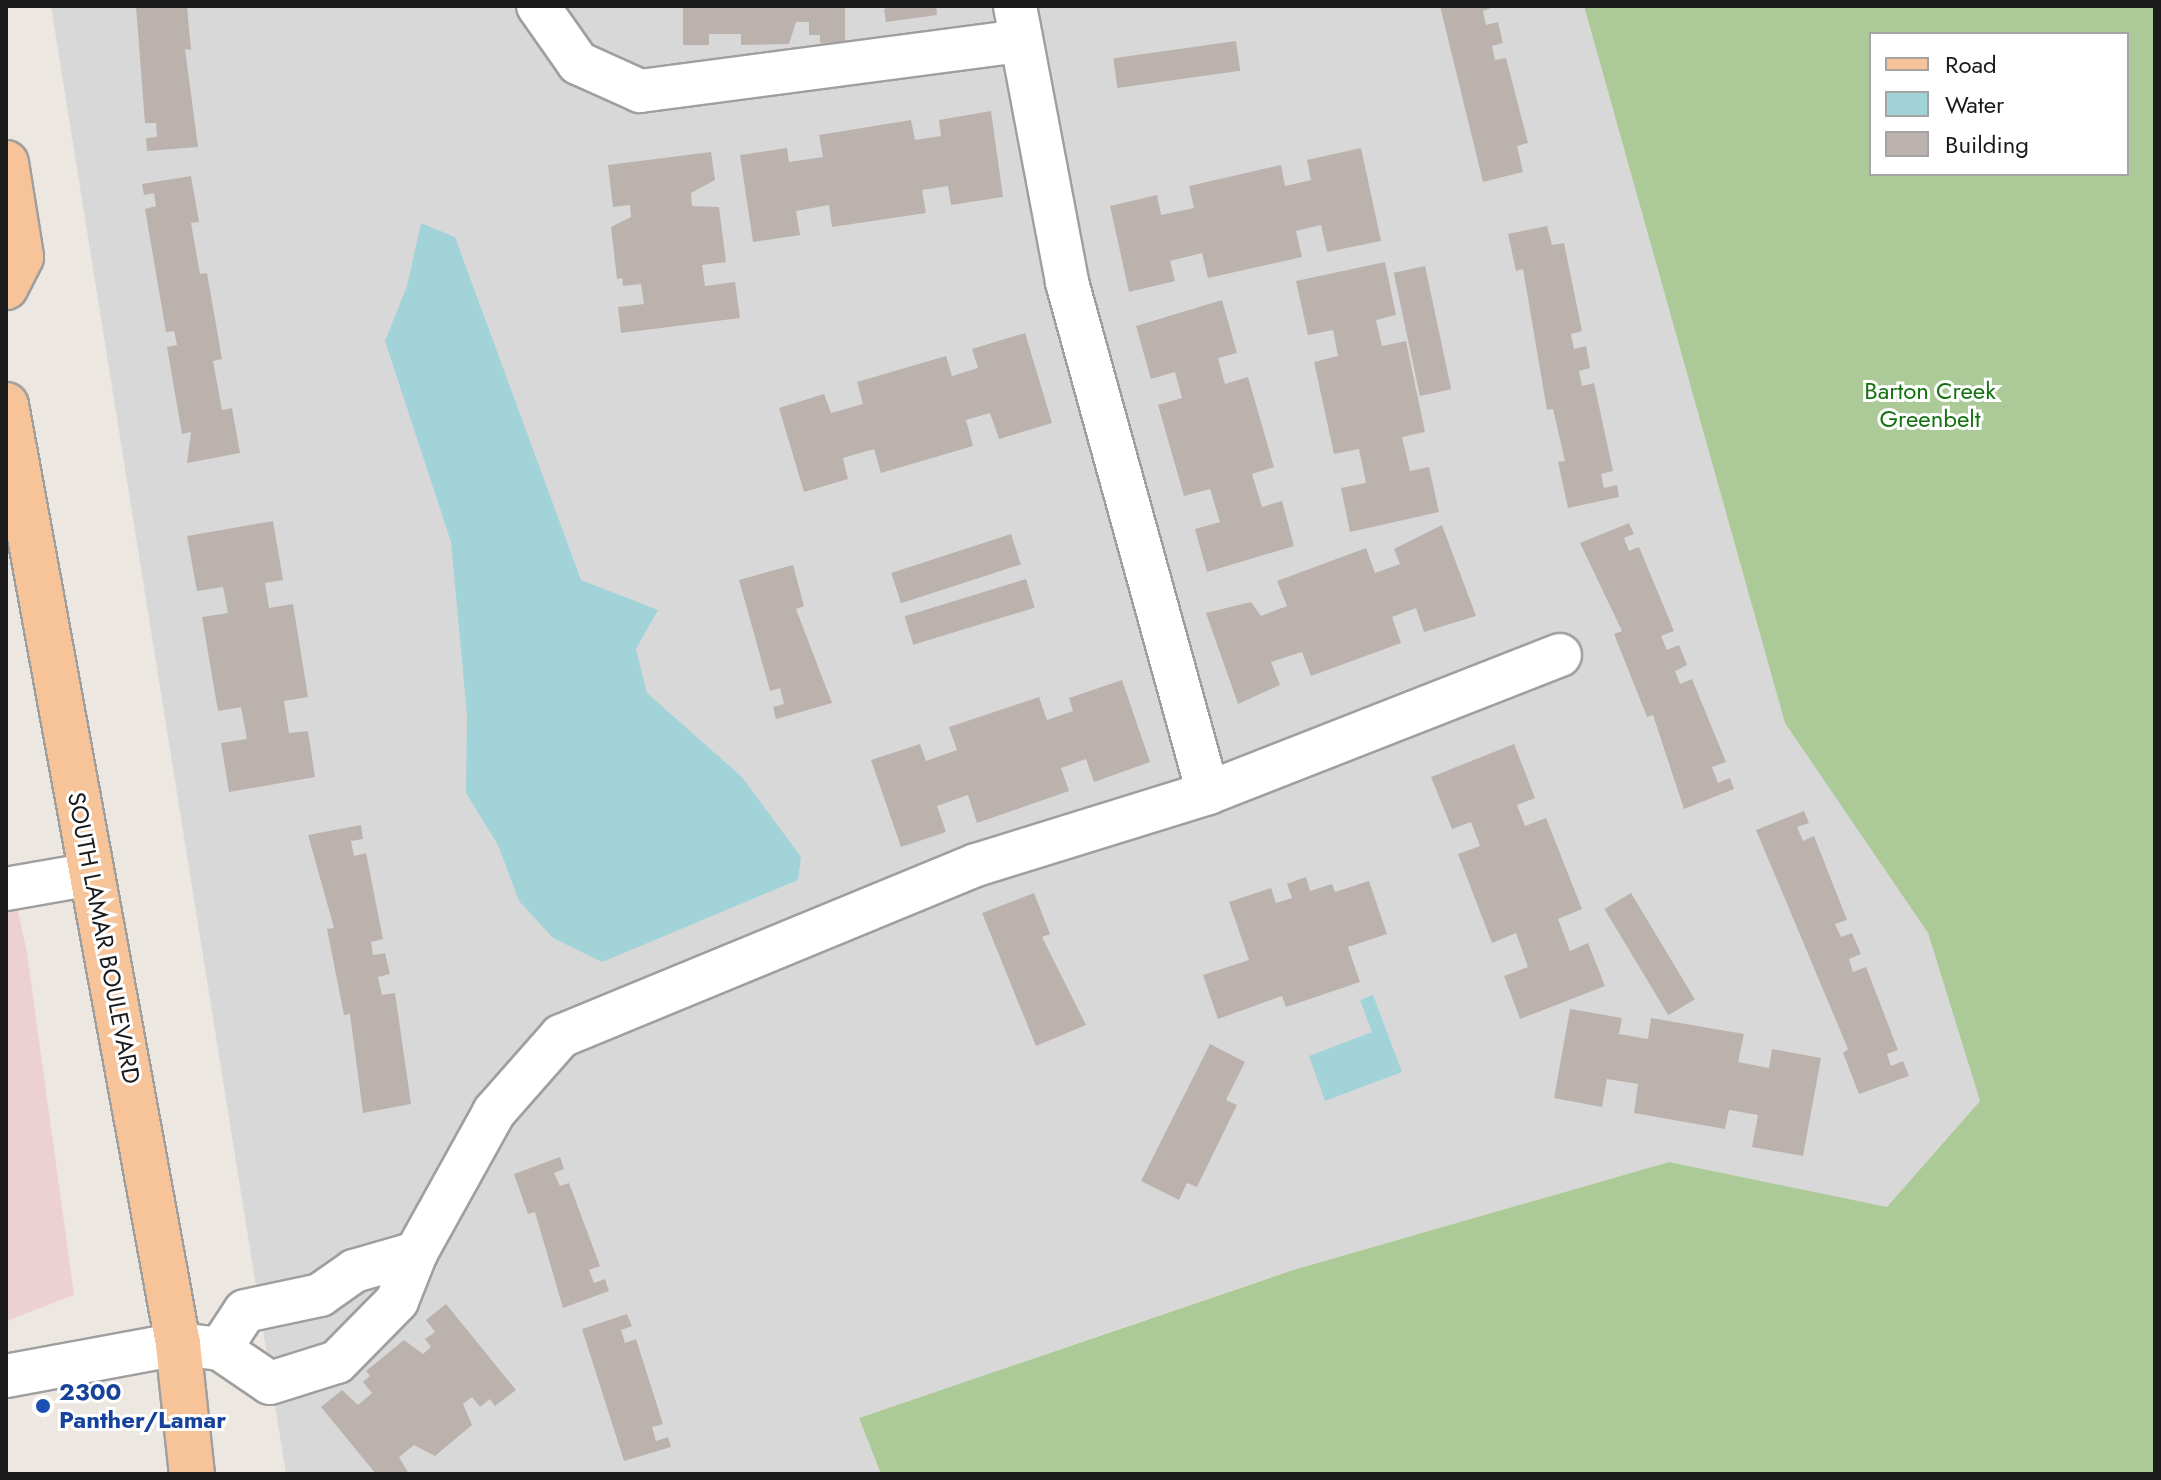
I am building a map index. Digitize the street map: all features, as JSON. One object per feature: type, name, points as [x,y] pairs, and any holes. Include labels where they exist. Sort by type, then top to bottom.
[{"type":"main road","points":[[6,163],[21,257],[6,287]]},
{"type":"main road","name":"SOUTH LAMAR BOULEVARD","points":[[6,405],[92,874],[199,1346],[192,1474]]},
{"type":"street","points":[[538,6],[578,63],[640,91],[1018,24],[1067,282],[1208,793]]},
{"type":"street","points":[[199,1346],[270,1383],[337,1362],[397,1301],[416,1253],[494,1112],[561,1036],[976,865],[1208,793],[1560,655]]},
{"type":"street","points":[[6,889],[92,874]]},
{"type":"street","points":[[6,1376],[199,1346],[245,1311],[320,1295],[354,1271],[416,1253]]},
{"type":"shaded area","points":[[51,6],[1584,6],[1785,722],[1928,933],[1980,1101],[1887,1208],[1669,1162],[1292,1270],[859,1418],[881,1474],[286,1474]]},
{"type":"shaded area","points":[[6,855],[27,953],[74,1295],[6,1321]]},
{"type":"green space","name":"Barton Creek Greenbelt","points":[[1584,6],[2155,6],[2155,1474],[881,1474],[859,1418],[1293,1270],[1669,1162],[1887,1207],[1980,1101],[1928,933],[1785,723]]},
{"type":"water","points":[[421,223],[455,237],[581,580],[658,610],[636,649],[647,693],[742,777],[801,857],[798,880],[602,962],[553,938],[519,901],[498,845],[466,793],[467,715],[451,542],[385,341],[407,286]]},
{"type":"water","points":[[1373,995],[1402,1072],[1325,1101],[1309,1056],[1372,1032],[1360,1000]]},
{"type":"building","points":[[136,6],[187,6],[191,50],[185,49],[198,147],[147,151],[146,138],[157,137],[156,123],[145,123]]},
{"type":"building","points":[[683,6],[845,6],[845,42],[820,43],[820,35],[809,35],[809,22],[796,22],[789,44],[741,45],[741,34],[709,34],[709,45],[683,45]]},
{"type":"building","points":[[893,6],[936,6],[937,15],[886,22],[884,9]]},
{"type":"building","points":[[1440,6],[1496,6],[1483,11],[1486,25],[1498,22],[1503,43],[1492,46],[1495,60],[1506,58],[1528,143],[1517,146],[1523,172],[1483,182]]},
{"type":"building","points":[[1236,41],[1240,71],[1117,88],[1113,58]]},
{"type":"building","points":[[991,111],[1003,197],[951,205],[948,186],[922,190],[926,213],[832,227],[829,205],[796,211],[800,235],[753,242],[740,155],[787,148],[789,162],[823,157],[819,135],[911,120],[915,140],[941,136],[939,120]]},
{"type":"building","points":[[1361,148],[1381,241],[1327,252],[1321,225],[1296,231],[1302,257],[1208,278],[1202,253],[1170,261],[1175,281],[1129,292],[1110,206],[1157,195],[1161,215],[1194,208],[1189,186],[1281,165],[1285,186],[1311,180],[1307,160]]},
{"type":"building","points":[[711,152],[715,180],[691,193],[692,206],[719,207],[726,262],[702,265],[705,286],[735,282],[740,318],[621,333],[618,307],[644,304],[641,284],[623,286],[622,278],[617,279],[611,227],[631,217],[630,205],[613,207],[608,165]]},
{"type":"building","points":[[191,176],[199,222],[191,223],[200,274],[207,273],[222,359],[213,361],[222,410],[232,408],[240,453],[187,463],[191,432],[182,434],[167,347],[177,345],[174,331],[166,332],[145,209],[156,206],[154,193],[144,195],[142,184]]},
{"type":"building","points":[[1547,226],[1552,245],[1564,243],[1582,331],[1571,334],[1574,349],[1586,346],[1590,368],[1579,371],[1582,386],[1594,383],[1613,471],[1601,474],[1604,488],[1617,485],[1619,497],[1568,508],[1558,462],[1565,461],[1553,409],[1547,410],[1523,269],[1516,271],[1508,234]]},
{"type":"building","points":[[1385,262],[1396,315],[1376,320],[1382,346],[1406,341],[1425,432],[1402,437],[1410,471],[1429,467],[1439,512],[1350,532],[1341,488],[1366,483],[1359,449],[1334,454],[1314,362],[1338,356],[1333,330],[1308,335],[1296,281]]},
{"type":"building","points":[[1425,266],[1451,389],[1420,396],[1394,273]]},
{"type":"building","points":[[1222,300],[1237,353],[1218,358],[1225,384],[1248,377],[1274,467],[1252,474],[1262,507],[1282,501],[1294,546],[1207,572],[1195,529],[1220,522],[1210,489],[1184,496],[1158,405],[1182,398],[1175,372],[1151,379],[1136,326]]},
{"type":"building","points":[[1025,333],[1052,423],[999,439],[990,413],[966,420],[973,446],[881,473],[874,449],[843,458],[848,479],[804,492],[779,408],[824,394],[831,413],[863,404],[857,382],[946,356],[952,376],[978,368],[972,349]]},
{"type":"building","points":[[273,521],[283,580],[265,583],[269,608],[293,604],[308,697],[284,701],[289,733],[308,731],[315,777],[229,792],[221,743],[247,739],[241,707],[218,711],[202,617],[228,613],[223,587],[197,591],[187,536]]},
{"type":"building","points":[[1629,523],[1634,534],[1624,538],[1629,551],[1639,547],[1674,631],[1661,636],[1667,650],[1679,645],[1687,665],[1675,671],[1680,684],[1692,679],[1726,762],[1712,767],[1718,783],[1730,778],[1734,789],[1684,809],[1653,715],[1647,717],[1614,634],[1622,631],[1580,543]]},
{"type":"building","points":[[1442,525],[1476,616],[1424,632],[1416,608],[1392,617],[1401,643],[1311,676],[1302,652],[1271,662],[1280,685],[1238,704],[1206,613],[1251,602],[1261,616],[1287,606],[1277,581],[1366,548],[1375,573],[1400,564],[1394,549]]},
{"type":"building","points":[[1011,534],[1021,564],[901,603],[891,573]]},
{"type":"building","points":[[793,565],[804,606],[796,609],[832,703],[776,719],[773,707],[784,704],[780,688],[770,691],[739,580]]},
{"type":"building","points":[[1026,579],[1035,608],[913,645],[905,616]]},
{"type":"building","points":[[1122,680],[1150,762],[1094,782],[1086,759],[1061,768],[1069,791],[977,823],[968,795],[937,806],[946,832],[901,847],[871,760],[920,744],[926,761],[957,750],[949,727],[1039,697],[1047,720],[1073,711],[1069,698]]},
{"type":"building","points":[[1514,744],[1535,798],[1517,805],[1525,826],[1546,818],[1582,909],[1558,919],[1570,951],[1588,943],[1605,986],[1520,1019],[1504,976],[1528,967],[1516,933],[1492,943],[1458,854],[1480,846],[1471,822],[1452,829],[1431,777]]},
{"type":"building","points":[[1804,811],[1809,823],[1797,827],[1803,841],[1814,836],[1847,920],[1835,924],[1841,937],[1852,933],[1861,954],[1849,959],[1853,972],[1866,967],[1898,1050],[1887,1054],[1891,1066],[1903,1061],[1909,1076],[1859,1094],[1843,1053],[1848,1049],[1756,830]]},
{"type":"building","points":[[361,825],[363,839],[351,841],[354,856],[366,853],[383,939],[371,942],[373,955],[385,953],[390,974],[378,977],[382,995],[395,993],[411,1104],[363,1113],[350,1014],[344,1015],[327,929],[334,928],[308,835]]},
{"type":"building","points":[[1306,877],[1310,891],[1332,884],[1335,892],[1369,881],[1387,934],[1348,947],[1360,982],[1286,1007],[1282,996],[1218,1019],[1203,975],[1249,960],[1229,902],[1271,888],[1276,903],[1292,898],[1287,884]]},
{"type":"building","points":[[1034,893],[1050,934],[1042,937],[1086,1025],[1036,1046],[982,913]]},
{"type":"building","points":[[1631,893],[1695,999],[1668,1015],[1604,909]]},
{"type":"building","points":[[1570,1009],[1622,1018],[1619,1034],[1648,1039],[1651,1018],[1744,1034],[1738,1062],[1769,1068],[1772,1049],[1821,1058],[1803,1156],[1752,1147],[1758,1115],[1729,1110],[1725,1129],[1634,1113],[1638,1084],[1607,1079],[1602,1107],[1554,1098]]},
{"type":"building","points":[[1210,1044],[1245,1062],[1226,1100],[1237,1105],[1197,1187],[1187,1183],[1179,1200],[1141,1181]]},
{"type":"building","points":[[560,1157],[564,1169],[554,1173],[560,1186],[569,1183],[600,1266],[589,1270],[594,1283],[605,1279],[609,1291],[563,1308],[535,1212],[528,1214],[514,1174]]},
{"type":"building","points":[[446,1304],[516,1390],[495,1406],[490,1399],[480,1407],[472,1397],[463,1404],[472,1425],[435,1456],[414,1445],[399,1457],[409,1474],[376,1474],[321,1407],[342,1390],[358,1405],[372,1393],[363,1382],[370,1376],[366,1371],[404,1340],[423,1354],[431,1347],[425,1339],[435,1332],[426,1320]]},
{"type":"building","points":[[627,1314],[632,1326],[621,1330],[625,1343],[636,1339],[663,1424],[652,1427],[656,1441],[668,1437],[671,1447],[624,1461],[582,1329]]},
{"type":"place","name":"2300 Panther/Lamar","points":[[43,1406]]}]
